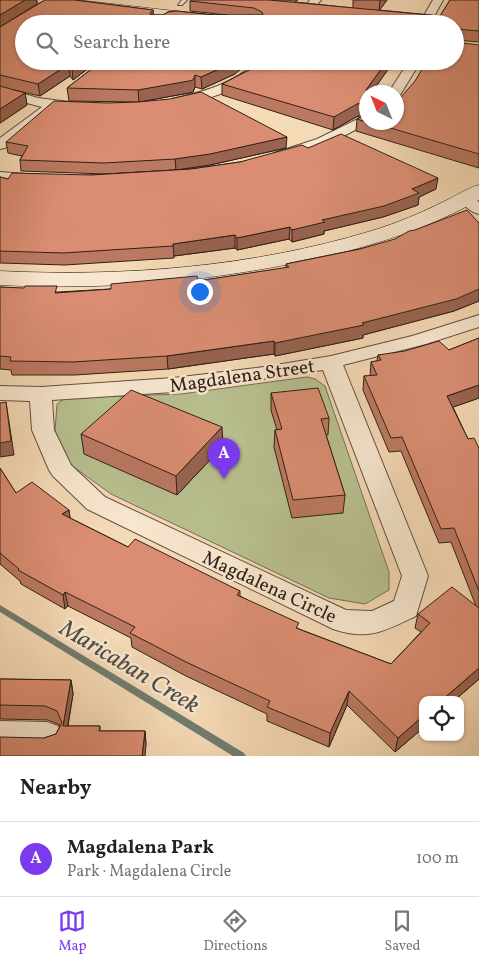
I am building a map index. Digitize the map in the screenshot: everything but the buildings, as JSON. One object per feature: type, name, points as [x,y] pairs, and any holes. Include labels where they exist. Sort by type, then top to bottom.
[{"type":"street","points":[[427,15],[438,0]]},
{"type":"street","points":[[44,4],[175,9],[207,15]]},
{"type":"street","points":[[168,15],[175,9]]},
{"type":"street","points":[[167,103],[212,93],[239,82],[256,70]]},
{"type":"street","points":[[400,85],[409,70]]},
{"type":"street","points":[[0,91],[21,99],[52,105],[92,108]]},
{"type":"street","points":[[0,145],[66,94]]},
{"type":"street","points":[[264,160],[322,142],[359,123]]},
{"type":"street","points":[[0,176],[50,180]]},
{"type":"street","points":[[0,278],[40,280],[126,278],[225,269],[327,250],[406,227],[474,200]]},
{"type":"street","name":"Magdalena Street","points":[[0,392],[41,394],[172,385],[331,362],[419,340],[479,321]]},
{"type":"street","name":"Magdalena Circle","points":[[41,394],[43,430],[61,470],[96,503],[342,621],[374,623],[406,608],[415,576],[331,362]]},
{"type":"street","points":[[0,735],[47,736]]},
{"type":"lane","points":[[175,9],[185,0]]},
{"type":"green space","points":[[307,377],[315,379],[325,386],[389,572],[389,590],[365,604],[329,598],[111,494],[71,465],[55,431],[57,404],[65,398],[181,394]]},
{"type":"waterway","name":"Maricaban Creek","points":[[0,608],[241,756]]},
{"type":"place","name":"Magdalena Park","points":[[224,479]]}]
